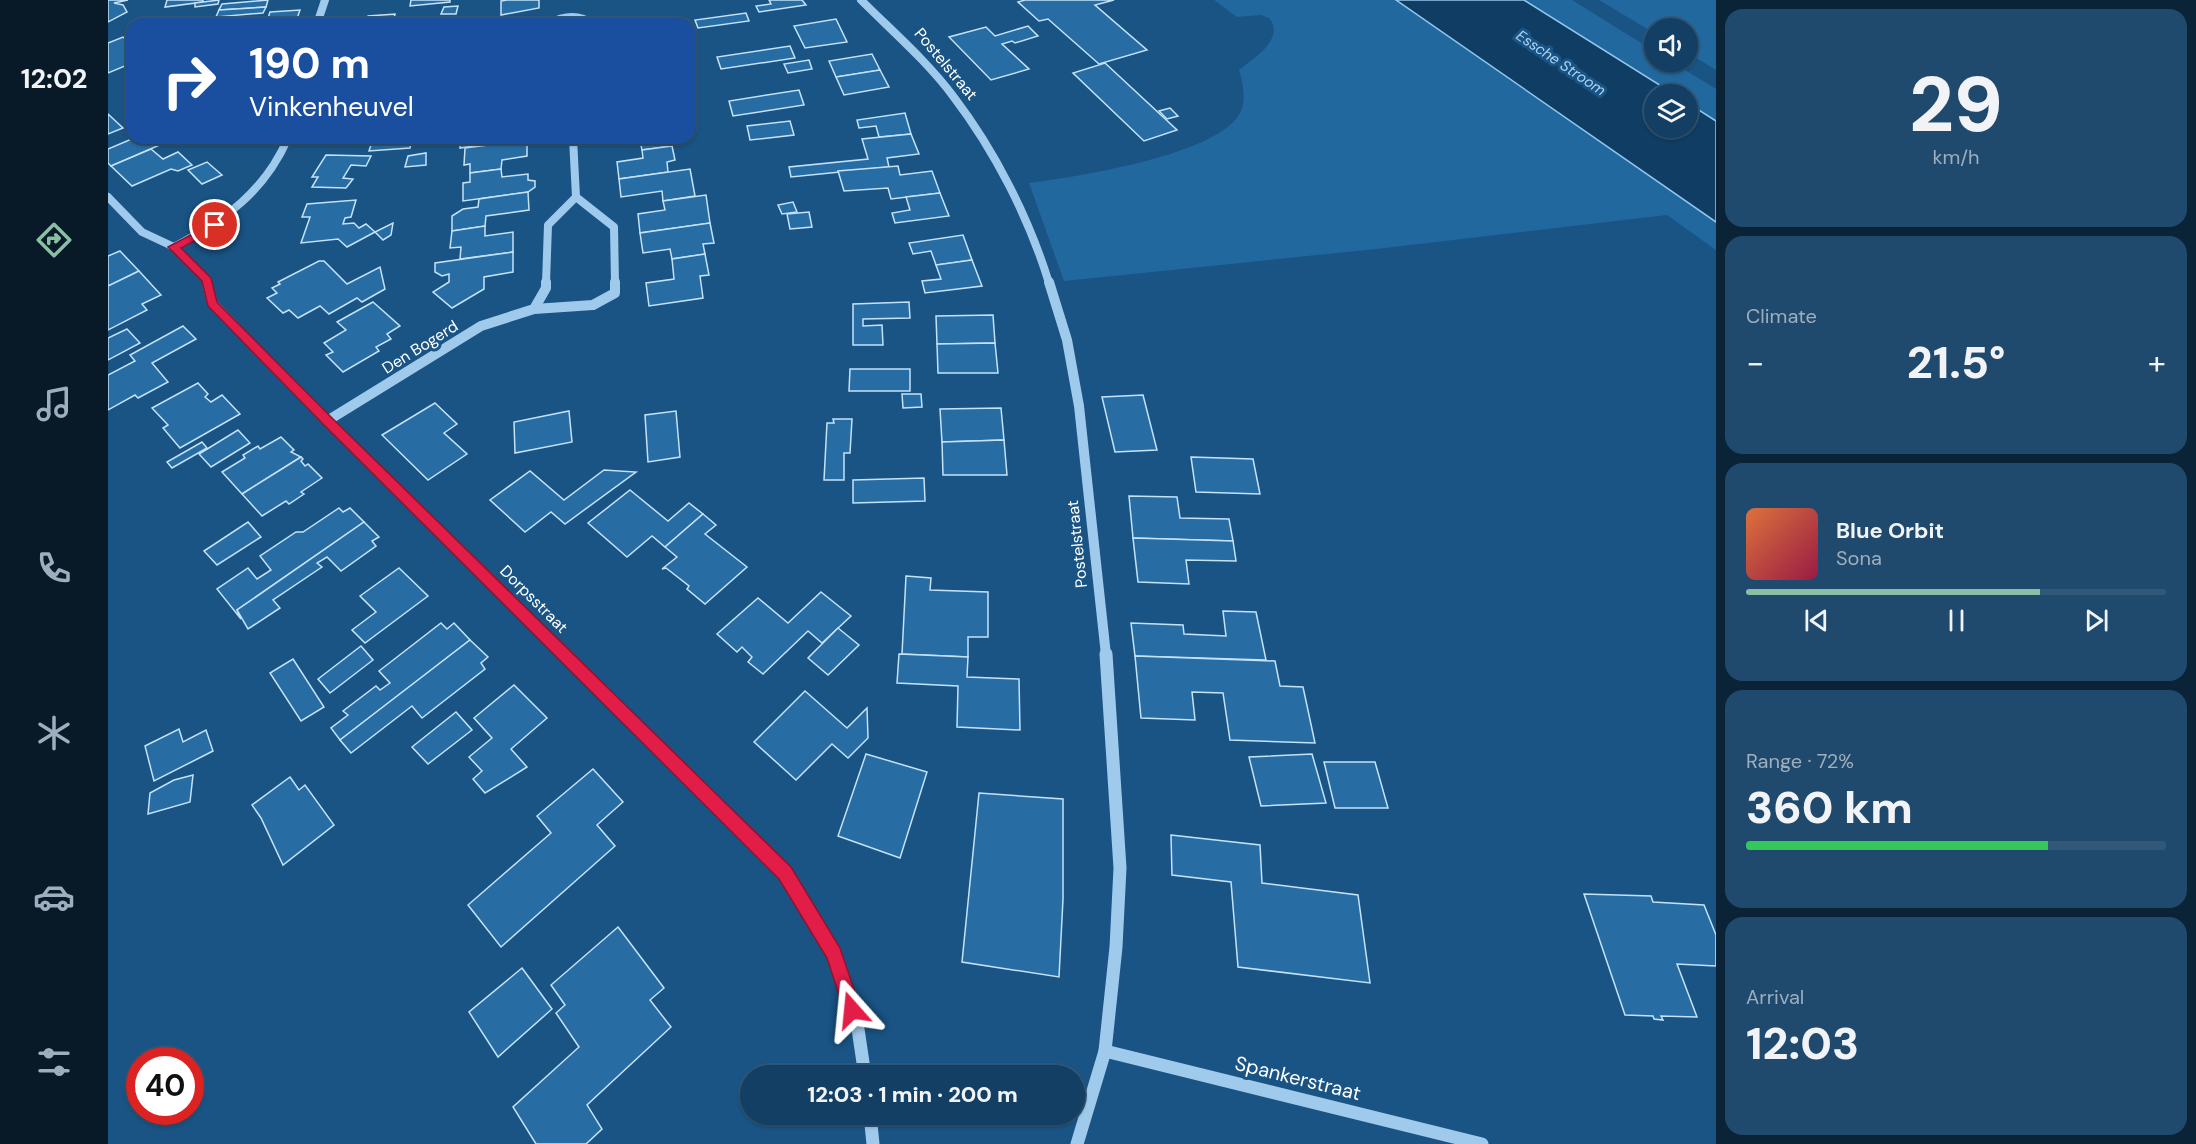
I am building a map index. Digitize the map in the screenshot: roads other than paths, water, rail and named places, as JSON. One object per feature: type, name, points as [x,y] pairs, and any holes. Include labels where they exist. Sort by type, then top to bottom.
[{"type":"street","points":[[319,18],[325,0]]},
{"type":"street","name":"Postelstraat","points":[[861,0],[914,52],[953,96],[1000,168],[1041,257],[1067,340],[1079,406],[1106,648],[1120,868],[1116,947],[1105,1051],[1077,1144]]},
{"type":"street","points":[[174,247],[215,225],[252,196],[283,152],[286,144]]},
{"type":"street","points":[[534,309],[546,288],[548,225],[576,197],[573,144]]},
{"type":"street","name":"Dorpsstraat","points":[[108,197],[142,232],[174,247],[207,280],[212,303],[327,421],[785,873],[834,954],[858,1029],[863,1065]]},
{"type":"street","name":"Den Bogerd","points":[[327,421],[481,326],[534,309],[593,305],[615,292],[614,227],[576,197]]},
{"type":"street","name":"Spankerstraat","points":[[1105,1051],[1482,1144]]},
{"type":"street","points":[[871,1125],[873,1144]]},
{"type":"water","name":"Essche Stroom","points":[[1396,0],[1524,0],[1658,84],[1644,84],[1644,138],[1698,138],[1698,109],[1716,121],[1716,222]]}]
